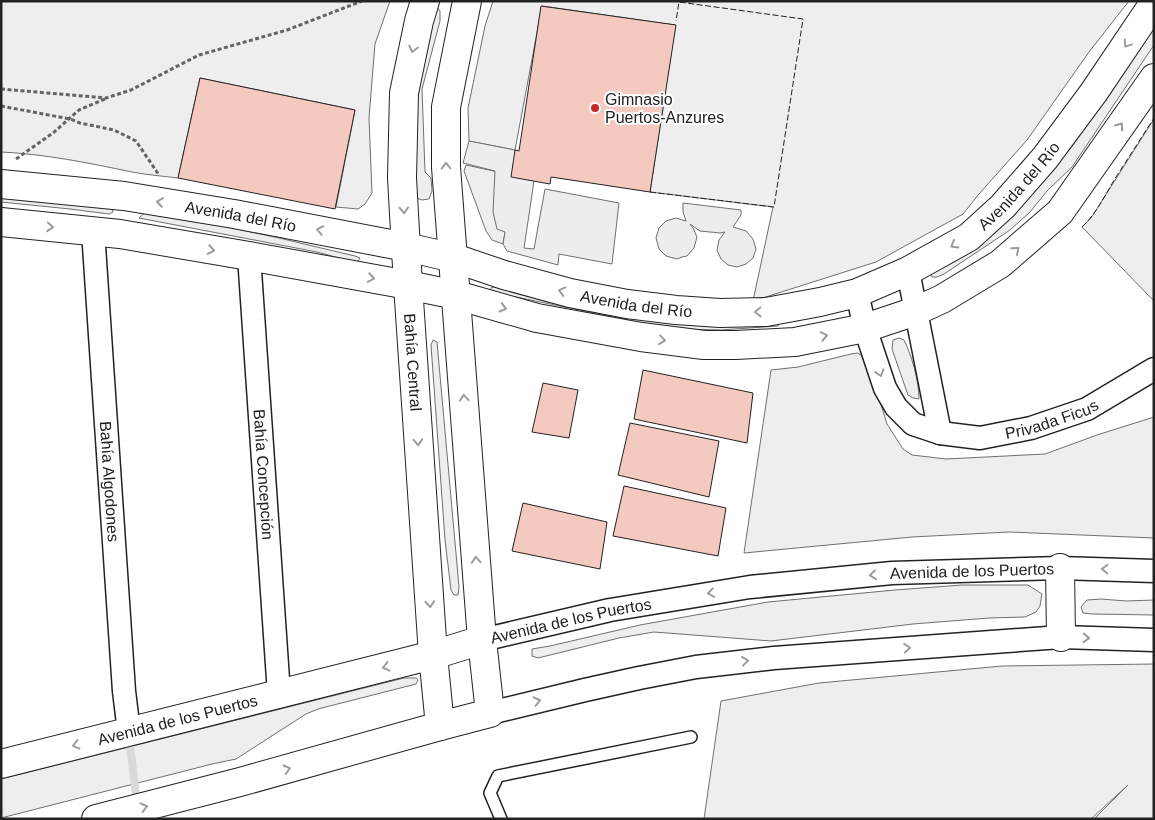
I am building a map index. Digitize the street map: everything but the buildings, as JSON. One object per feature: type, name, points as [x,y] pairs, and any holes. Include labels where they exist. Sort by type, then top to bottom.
[{"type":"street","name":"Bahía Central","points":[[425,1],[404,93],[402,178],[433,655],[440,726]]},
{"type":"street","points":[[464,2],[446,107],[446,167],[482,640],[490,713]]},
{"type":"street","name":"Avenida del Río","points":[[1,184],[124,196],[234,214],[406,247],[454,258],[504,275],[570,293],[627,304],[720,313],[766,312],[792,308],[857,293],[908,271],[969,237],[1003,206],[1044,158],[1094,92],[1154,3]]},
{"type":"street","name":"Avenida del Río","points":[[1,222],[120,234],[249,256],[456,295],[537,318],[641,338],[704,345],[795,342],[865,328],[916,311],[942,299],[1000,264],[1060,212],[1154,78]]},
{"type":"street","points":[[120,234],[124,196]]},
{"type":"street","name":"Bahía Algodones","points":[[93,231],[124,691],[129,732]]},
{"type":"street","name":"Bahía Concepción","points":[[249,256],[279,694]]},
{"type":"street","points":[[908,271],[940,434]]},
{"type":"street","name":"Privada Ficus","points":[[857,293],[865,328],[885,388],[896,407],[913,424],[940,434],[980,438],[1031,428],[1087,410],[1154,369]]},
{"type":"street","points":[[792,308],[795,342]]},
{"type":"street","points":[[1060,568],[1061,637]]},
{"type":"street","name":"Avenida de los Puertos","points":[[1,764],[433,655],[482,640],[610,610],[750,587],[892,573],[1060,568],[1154,571]]},
{"type":"street","points":[[96,819],[240,782],[490,713],[585,690],[696,667],[774,658],[1061,637],[1154,640]]},
{"type":"lane","points":[[501,819],[490,793],[498,776],[691,737]]},
{"type":"path","points":[[15,160],[53,133],[79,110],[106,98],[131,90],[199,55],[286,30],[362,1]]},
{"type":"path","points":[[1,89],[106,98]]},
{"type":"path","points":[[1,106],[70,119],[114,130],[136,141],[163,182]]},
{"type":"shaded area","points":[[1,1],[390,1],[375,44],[369,118],[372,193],[365,204],[358,209],[336,207],[355,110],[200,78],[178,178],[138,173],[50,157],[1,152]]},
{"type":"shaded area","points":[[493,1],[1129,1],[1089,52],[1027,140],[963,214],[876,262],[753,301],[773,207],[650,192],[675,25],[542,6],[515,150],[469,141],[468,108],[485,26]]},
{"type":"shaded area","points":[[437,7],[440,11],[440,21],[422,89],[425,172],[431,178],[432,191],[429,199],[422,200],[413,197],[412,88]]},
{"type":"shaded area","points":[[1154,25],[1154,45],[1072,167],[1047,191],[1030,212],[1010,230],[944,274],[932,277],[933,269],[1009,219],[1069,150],[1099,109]]},
{"type":"shaded area","points":[[1154,119],[1154,301],[1082,227],[1091,218]]},
{"type":"shaded area","points":[[469,141],[515,150],[534,181],[524,248],[534,249],[545,189],[619,203],[612,264],[559,254],[558,265],[507,251],[503,244],[505,232],[497,229],[493,212],[495,171],[463,163]]},
{"type":"shaded area","points":[[466,165],[498,172],[505,232],[503,244],[492,240],[486,231],[464,171]]},
{"type":"shaded area","points":[[1,194],[112,207],[113,212],[109,214],[1,202]]},
{"type":"shaded area","points":[[683,203],[741,210],[741,215],[733,227],[746,231],[753,239],[756,249],[753,258],[746,264],[737,267],[728,265],[721,259],[717,250],[719,240],[725,232],[700,231],[690,224],[697,237],[694,248],[687,256],[677,259],[666,256],[659,249],[656,238],[659,228],[666,221],[676,218],[686,221]]},
{"type":"shaded area","points":[[148,210],[279,238],[360,258],[357,263],[317,252],[139,218]]},
{"type":"shaded area","points":[[492,287],[780,322],[778,326],[721,330],[679,329],[492,292],[490,290]]},
{"type":"shaded area","points":[[899,338],[904,340],[912,361],[918,384],[919,399],[908,395],[892,349],[893,340]]},
{"type":"shaded area","points":[[433,340],[437,342],[459,587],[458,595],[454,595],[451,590],[445,540],[431,345]]},
{"type":"shaded area","points":[[858,353],[869,366],[887,424],[903,449],[912,455],[946,459],[1045,454],[1154,417],[1154,538],[1009,532],[912,537],[744,553],[771,370],[798,367]]},
{"type":"shaded area","points":[[962,585],[1028,585],[1042,594],[1040,606],[1036,612],[1025,617],[913,624],[771,641],[654,632],[619,638],[538,658],[532,656],[532,649],[640,625],[768,602]]},
{"type":"shaded area","points":[[1087,600],[1126,601],[1154,600],[1154,615],[1083,613],[1081,607]]},
{"type":"shaded area","points":[[1154,664],[1154,819],[1094,819],[1128,785],[1091,819],[704,819],[721,701],[819,683],[1002,666]]},
{"type":"shaded area","points":[[404,678],[416,678],[418,680],[416,684],[318,709],[306,714],[236,759],[1,818],[1,779]]},
{"type":"waterway","points":[[129,736],[137,804]]},
{"type":"fence","points":[[650,192],[774,207],[803,19],[679,2],[676,21]]},
{"type":"fence","points":[[1082,227],[1096,210],[1154,118]]},
{"type":"place","name":"Gimnasio Puertos-Anzures","points":[[595,108]]}]
